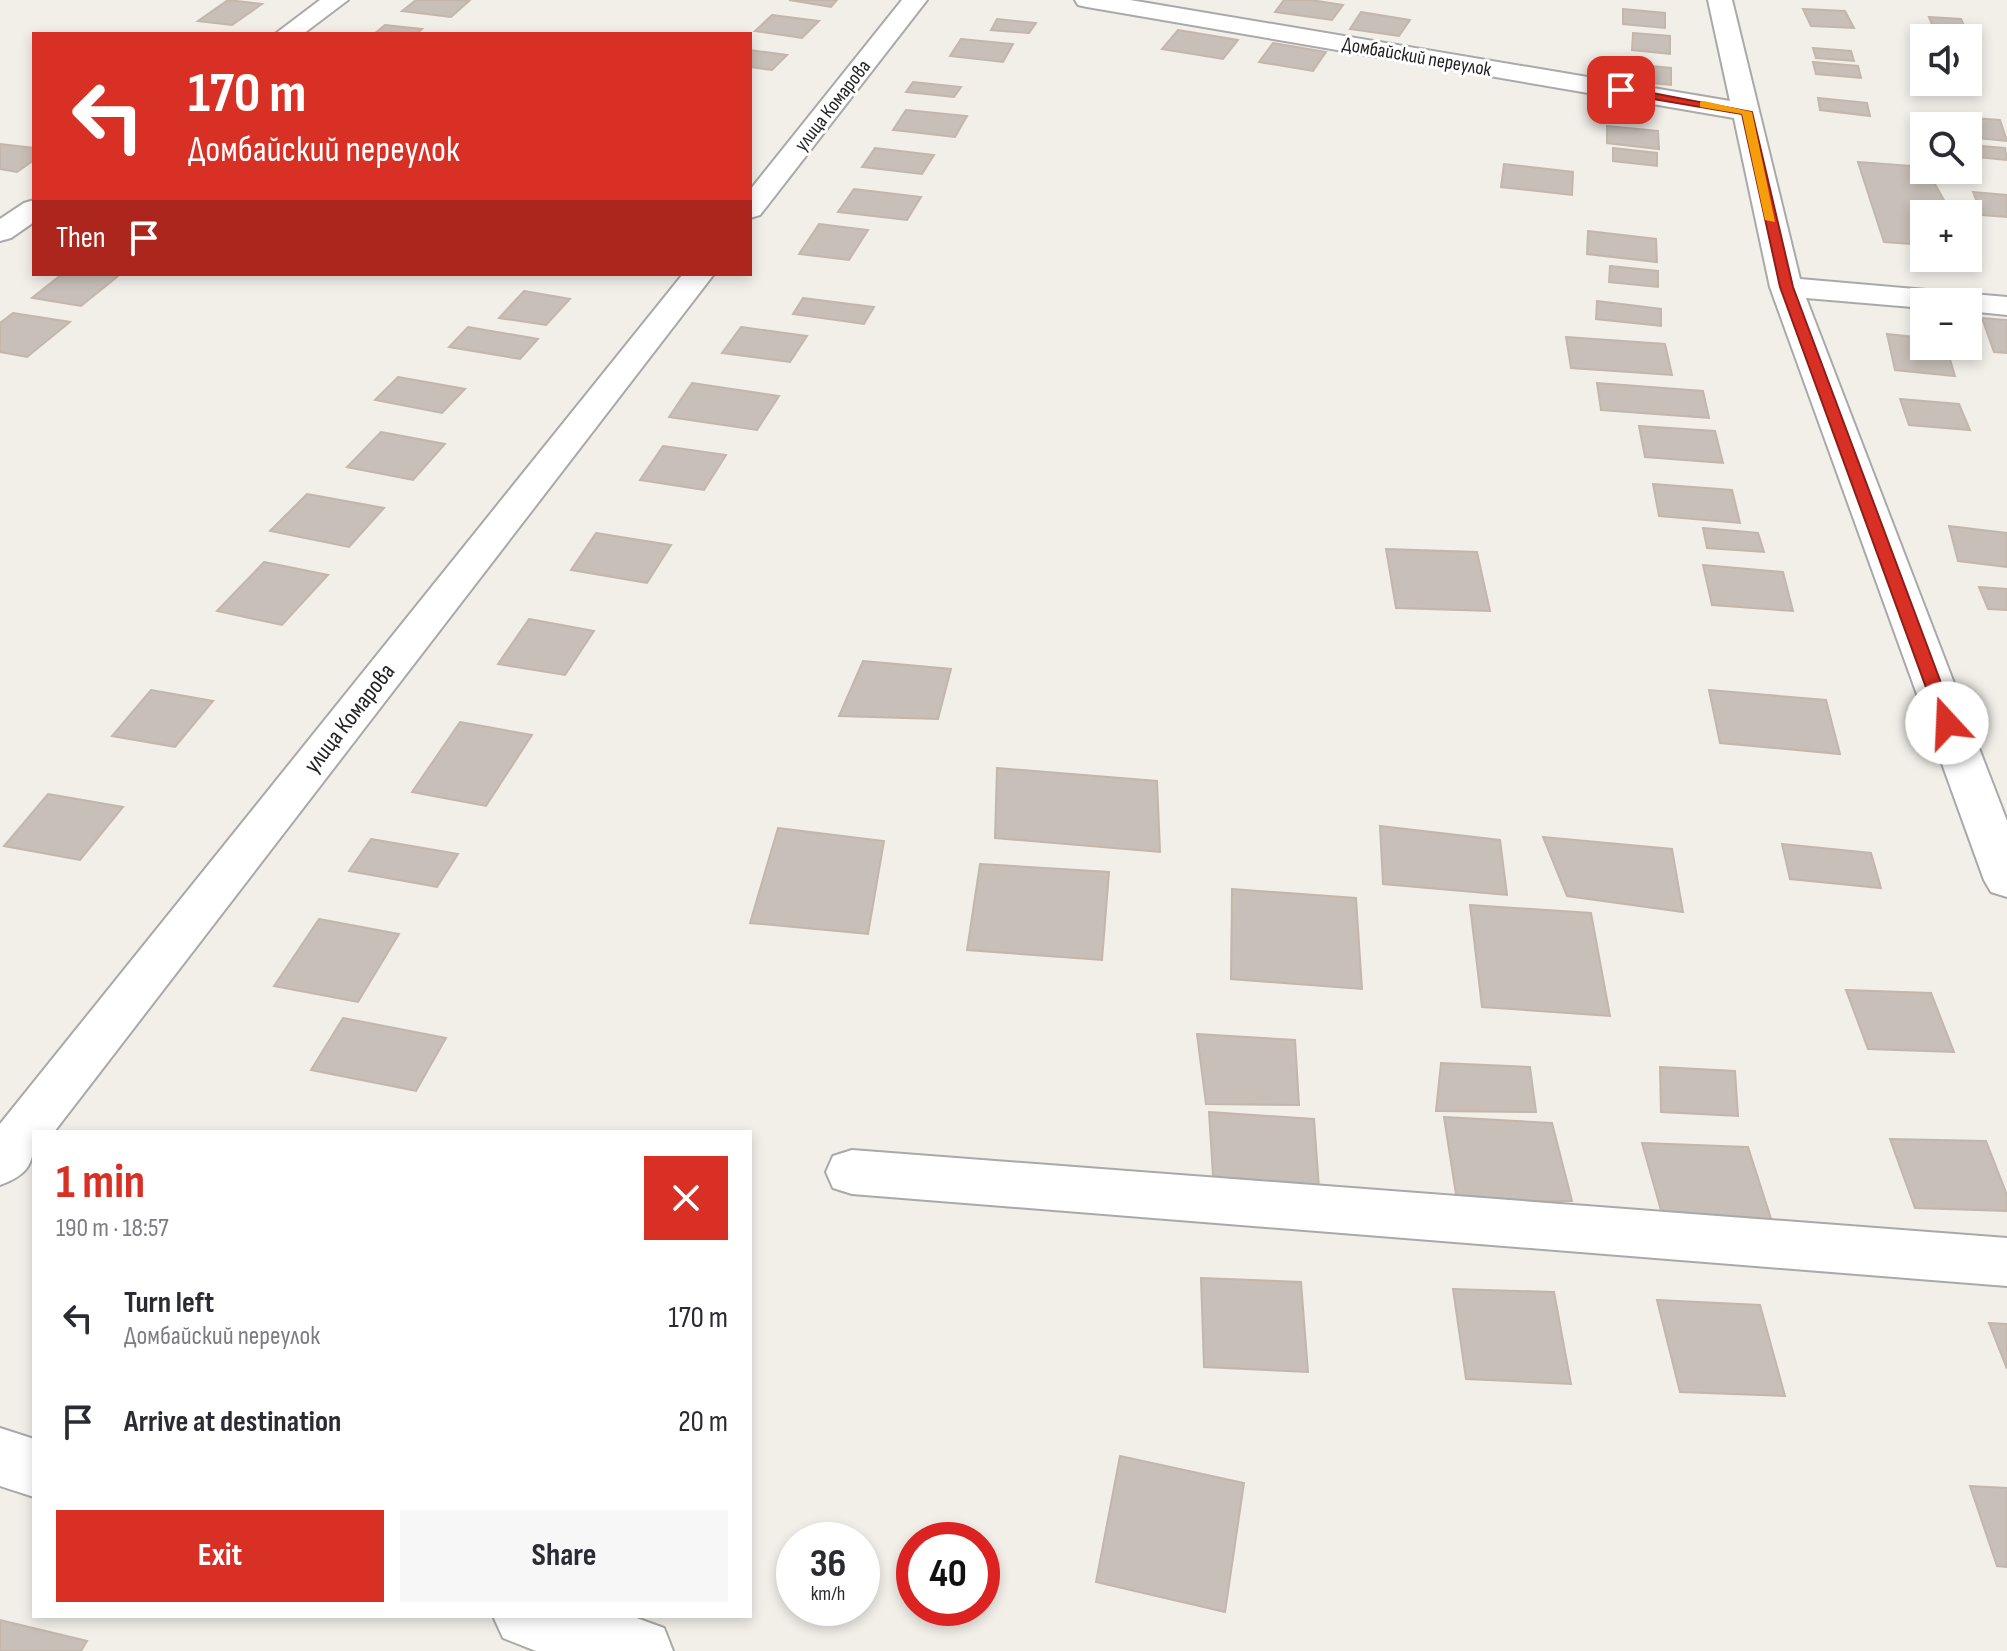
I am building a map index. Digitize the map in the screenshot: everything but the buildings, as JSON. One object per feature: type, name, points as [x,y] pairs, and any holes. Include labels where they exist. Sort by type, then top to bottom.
[{"type":"street","points":[[290,32],[336,0]]},
{"type":"street","name":"улица Комарова","points":[[752,206],[915,0]]},
{"type":"street","name":"Домбайский переулок","points":[[1087,0],[1747,112]]},
{"type":"street","points":[[1720,0],[1786,287],[2007,880]]},
{"type":"street","points":[[0,232],[32,210]]},
{"type":"street","name":"улица Комарова","points":[[0,1163],[697,276]]},
{"type":"street","points":[[1786,287],[1910,297]]},
{"type":"street","points":[[1982,304],[2007,306]]},
{"type":"street","points":[[852,1172],[2007,1262]]},
{"type":"street","points":[[0,1457],[32,1467]]},
{"type":"street","points":[[532,1618],[641,1651]]},
{"type":"slow traffic","points":[[1704,104],[1747,112],[1771,220]]},
{"type":"route","points":[[1621,90],[1747,112],[1786,287],[1947,723]]}]
